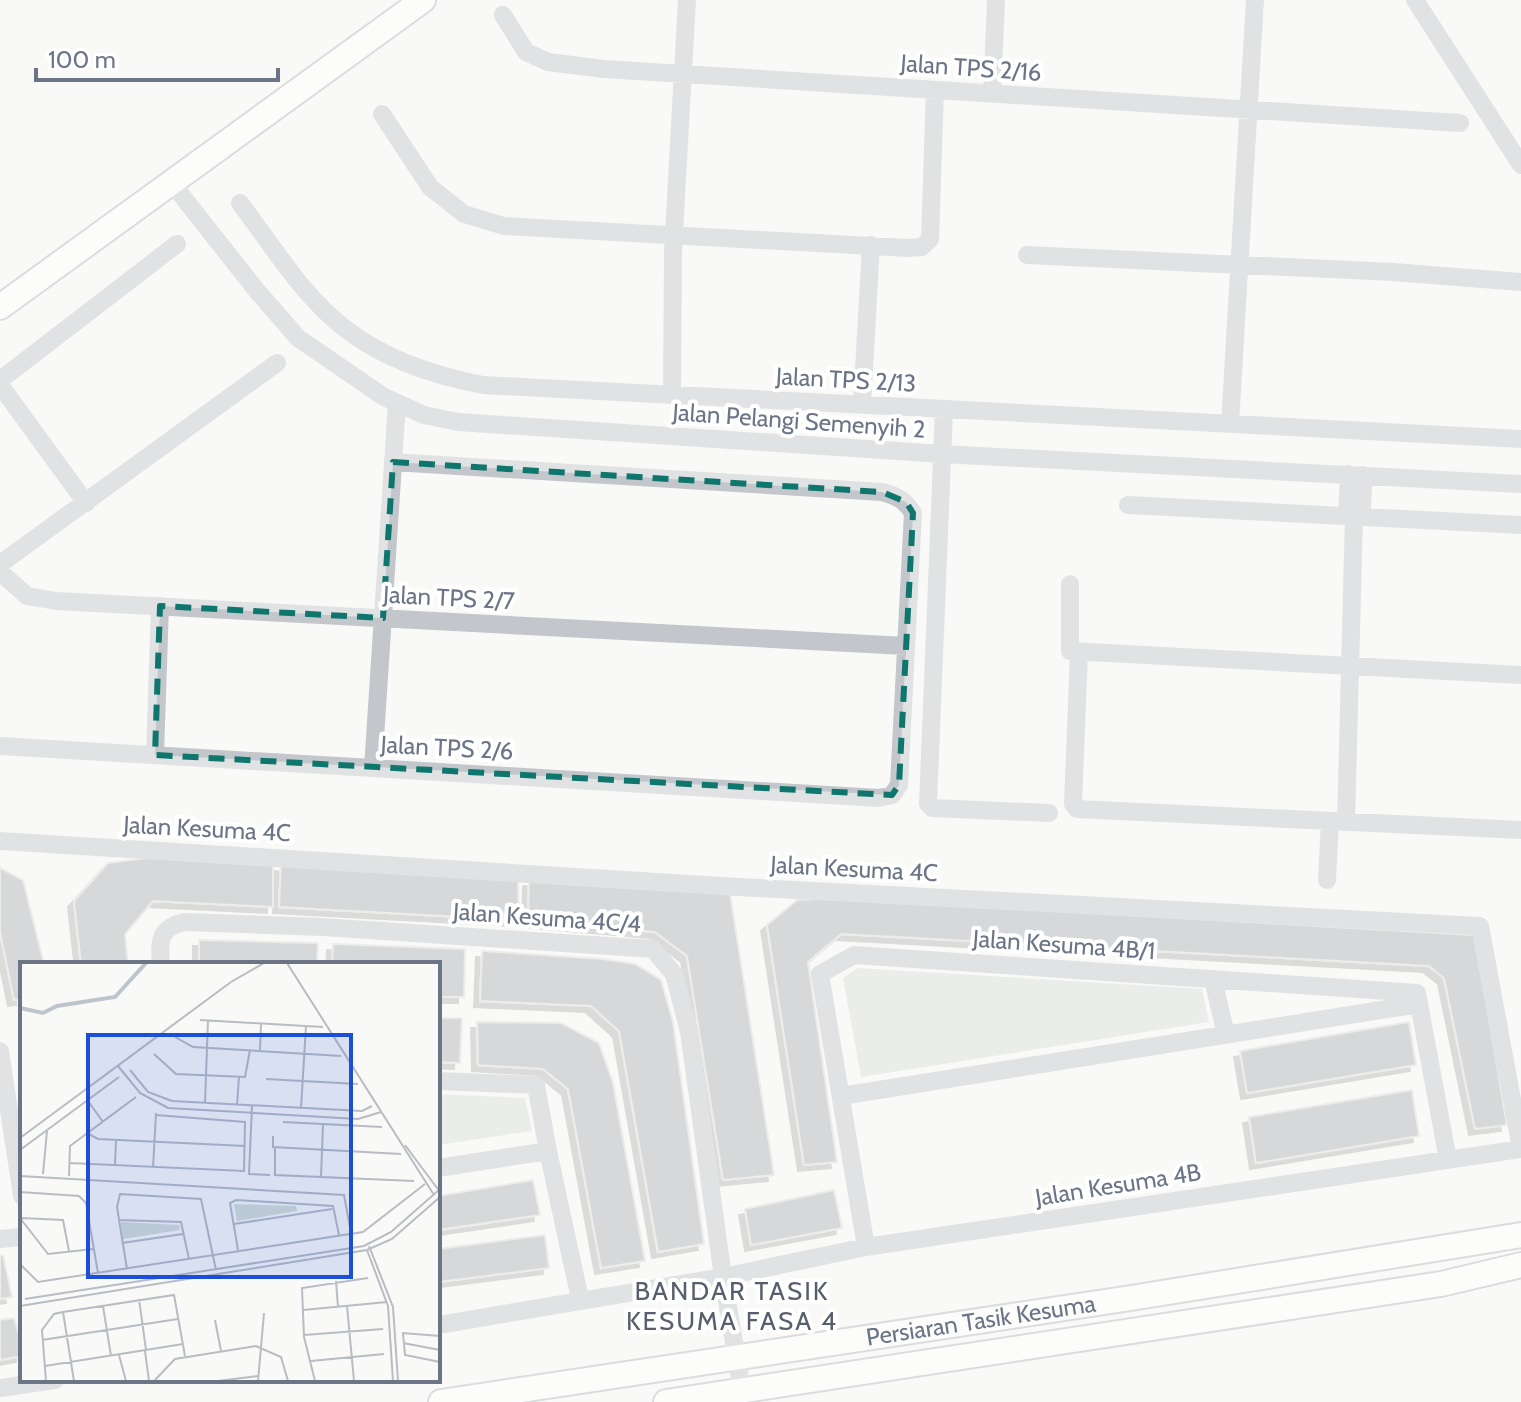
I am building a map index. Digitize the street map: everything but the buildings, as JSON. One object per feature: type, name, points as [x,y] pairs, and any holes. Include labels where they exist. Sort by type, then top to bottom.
[{"type":"street","points":[[0,307],[423,0]]},
{"type":"street","points":[[672,395],[674,234],[687,0]]},
{"type":"street","points":[[992,93],[996,0]]},
{"type":"street","points":[[1230,424],[1255,0]]},
{"type":"street","points":[[1415,0],[1521,165]]},
{"type":"street","name":"Jalan TPS 2/16","points":[[503,15],[526,52],[548,62],[683,74],[1460,123]]},
{"type":"street","points":[[382,114],[430,187],[464,214],[504,226],[908,248],[922,247],[930,239],[935,90]]},
{"type":"street","name":"Jalan Pelangi Semenyih 2","points":[[171,182],[298,338],[355,378],[424,415],[458,422],[942,454],[1521,484]]},
{"type":"street","name":"Jalan TPS 2/13","points":[[240,203],[310,295],[347,330],[400,360],[446,378],[483,385],[1521,439]]},
{"type":"street","points":[[86,503],[0,382],[177,244]]},
{"type":"street","points":[[862,405],[871,245]]},
{"type":"street","points":[[1027,255],[1521,282]]},
{"type":"street","points":[[0,564],[277,363]]},
{"type":"street","points":[[373,768],[397,403]]},
{"type":"street","points":[[944,410],[928,804],[932,808],[1049,813]]},
{"type":"street","points":[[393,462],[895,495],[906,502],[913,513],[906,646]]},
{"type":"street","points":[[1327,880],[1338,821],[1350,666],[1356,475]]},
{"type":"street","points":[[1128,505],[1521,525]]},
{"type":"street","name":"Jalan TPS 2/7","points":[[0,572],[27,596],[56,601],[906,646]]},
{"type":"street","points":[[1070,584],[1070,651],[1521,675]]},
{"type":"street","points":[[155,755],[160,606]]},
{"type":"street","name":"Jalan TPS 2/6","points":[[0,746],[879,798],[892,795],[899,785],[906,646]]},
{"type":"street","points":[[1079,652],[1073,804],[1077,809],[1521,830]]},
{"type":"street","name":"Jalan Kesuma 4C","points":[[0,841],[738,887],[1480,926],[1521,1148]]},
{"type":"street","name":"Jalan Kesuma 4C/4","points":[[161,962],[163,933],[171,925],[184,922],[323,927],[653,949],[674,974],[687,1018],[742,1390]]},
{"type":"street","name":"Jalan Kesuma 4B/1","points":[[866,1247],[820,974],[854,955],[1417,993],[1419,1004]]},
{"type":"street","points":[[1213,979],[1226,1035]]},
{"type":"street","points":[[841,1096],[1419,1004],[1448,1160]]},
{"type":"street","points":[[0,1051],[20,1183]]},
{"type":"street","points":[[440,1081],[536,1085],[580,1299]]},
{"type":"street","name":"Jalan Kesuma 4B","points":[[723,1277],[866,1247],[1521,1148]]},
{"type":"street","points":[[440,1168],[548,1151]]},
{"type":"street","name":"Persiaran Tasik Kesuma","points":[[441,1402],[1131,1298],[1521,1235]]},
{"type":"street","points":[[0,1239],[20,1237]]},
{"type":"street","name":"Persiaran Tasik Kesuma","points":[[666,1402],[1441,1284],[1521,1265]]},
{"type":"street","points":[[1441,1284],[1521,1275]]},
{"type":"street","points":[[440,1325],[723,1277]]},
{"type":"street","points":[[0,1388],[41,1382]]},
{"type":"highlighted area","points":[[393,462],[882,492],[906,502],[913,513],[899,785],[892,795],[155,755],[160,606],[383,618]]},
{"type":"shaded area","points":[[858,968],[1202,989],[1209,1022],[861,1077],[843,978]]},
{"type":"shaded area","points":[[440,1094],[525,1098],[532,1131],[440,1145]]},
{"type":"district","name":"BANDAR TASIK KESUMA FASA 4","points":[[732,1306]]}]
